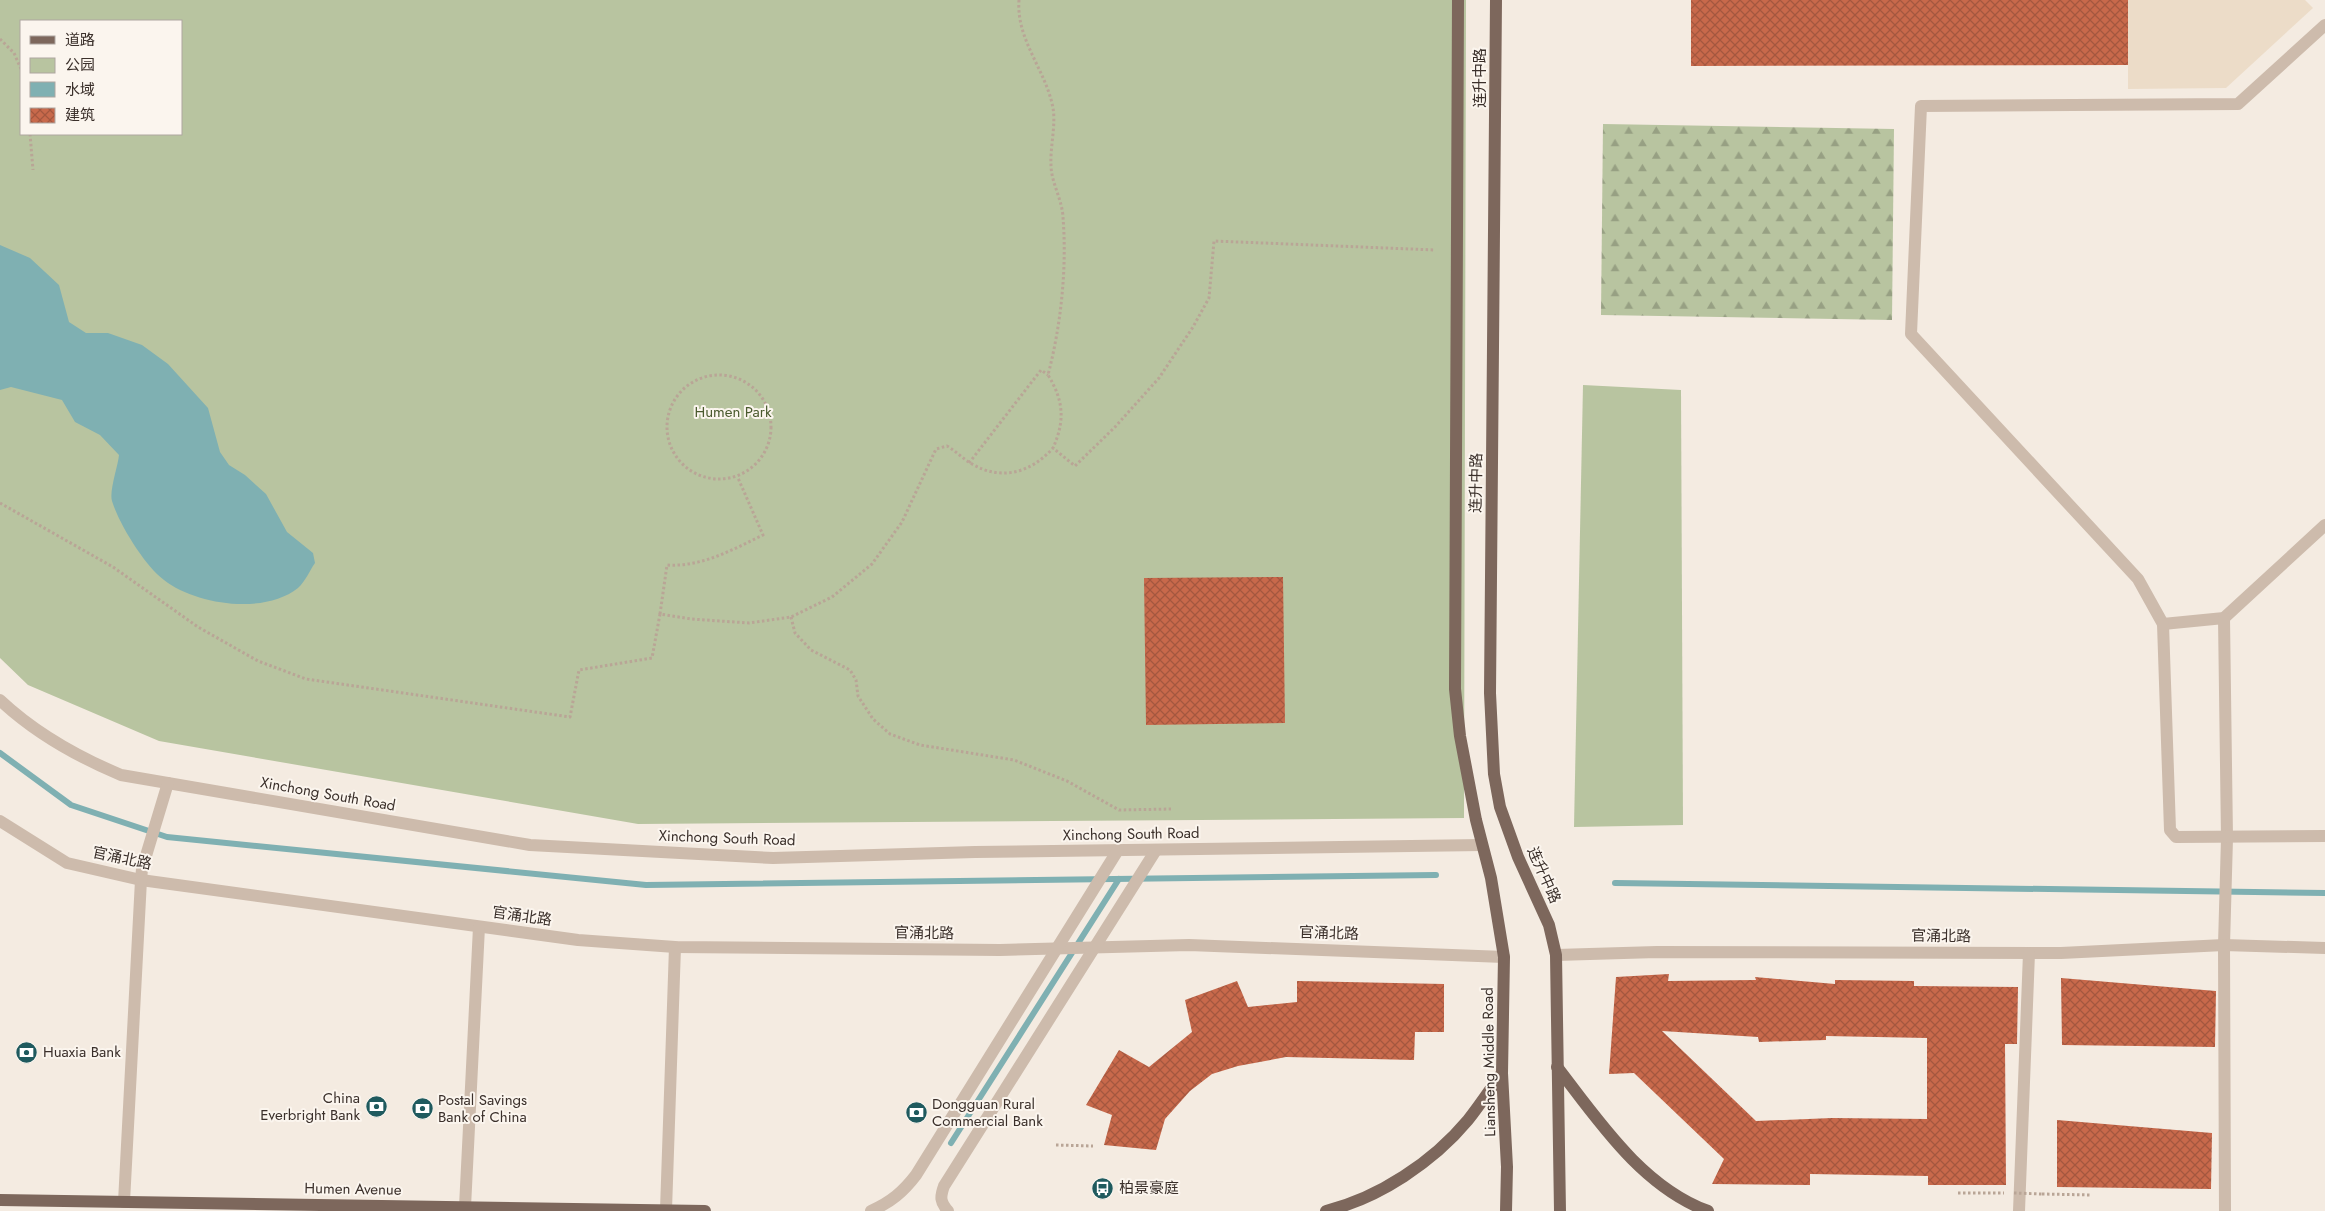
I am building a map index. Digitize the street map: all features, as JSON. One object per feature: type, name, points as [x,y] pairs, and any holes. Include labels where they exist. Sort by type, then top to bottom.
[{"type":"main road","name":"连升中路","points":[[1458,0],[1455,689],[1460,736],[1482,845],[1491,878],[1504,957]]},
{"type":"main road","name":"连升中路","points":[[1496,0],[1490,693],[1494,774],[1500,807],[1518,857],[1549,925],[1556,955]]},
{"type":"main road","points":[[1556,955],[1560,1211]]},
{"type":"main road","name":"Liansheng Middle Road","points":[[1504,957],[1502,1073],[1507,1167],[1506,1211]]},
{"type":"main road","points":[[1557,1067],[1596,1118],[1645,1172],[1688,1204],[1708,1211]]},
{"type":"main road","points":[[1326,1211],[1345,1206],[1391,1184],[1432,1156],[1468,1120],[1502,1073]]},
{"type":"main road","name":"Humen Avenue","points":[[0,1200],[705,1211]]},
{"type":"street","points":[[2325,25],[2238,104],[1921,106],[1910,334],[2138,579],[2163,624],[2170,830],[2176,837],[2325,836]]},
{"type":"street","points":[[2163,624],[2224,618],[2325,525]]},
{"type":"street","points":[[2224,618],[2227,838],[2224,924],[2225,1211]]},
{"type":"street","name":"Xinchong South Road","points":[[0,700],[46,737],[84,760],[121,775],[530,845],[773,858],[1118,850],[1482,845]]},
{"type":"street","points":[[124,1202],[140,880],[168,783]]},
{"type":"street","name":"官涌北路","points":[[0,821],[67,863],[140,880],[578,940],[674,947],[1056,950],[1189,945],[1504,957]]},
{"type":"street","points":[[871,1211],[896,1197],[916,1175],[1118,850]]},
{"type":"street","points":[[948,1211],[941,1203],[940,1197],[944,1186],[1156,850]]},
{"type":"street","points":[[465,1207],[478,926]]},
{"type":"street","name":"官涌北路","points":[[1556,955],[1657,952],[2029,953],[2224,945],[2325,948]]},
{"type":"street","points":[[666,1210],[674,947]]},
{"type":"street","points":[[2019,1211],[2029,953]]},
{"type":"path","points":[[1020,0],[1018,17],[1046,86],[1053,109],[1050,167],[1063,215],[1057,340],[1048,375]]},
{"type":"path","points":[[0,38],[14,53],[20,67]]},
{"type":"path","points":[[30,135],[32,170]]},
{"type":"path","points":[[1053,448],[1075,466],[1115,427],[1158,378],[1193,327],[1208,298],[1214,241],[1436,250]]},
{"type":"path","points":[[660,614],[692,620],[749,623],[791,617],[832,597],[872,564],[902,522],[936,449],[947,446],[969,463],[984,471],[1009,474],[1029,469],[1044,458],[1053,448],[1061,427],[1062,408],[1058,391],[1048,375],[1041,370],[969,463]]},
{"type":"path","points":[[721,375],[738,378],[758,393],[770,415],[771,432],[767,448],[758,462],[738,478],[708,479],[691,472],[677,460],[669,444],[666,426],[669,410],[677,395],[689,384],[704,376],[721,375]]},
{"type":"path","points":[[0,503],[113,567],[198,627],[258,661],[306,678],[570,716],[579,670],[652,658],[667,565],[686,566],[719,556],[763,535],[738,478]]},
{"type":"path","points":[[791,617],[795,633],[811,650],[850,670],[856,680],[858,696],[873,719],[890,734],[920,745],[1014,760],[1067,781],[1119,810],[1171,809]]},
{"type":"path","points":[[1056,1145],[1093,1146]]},
{"type":"path","points":[[1958,1193],[2092,1195]]},
{"type":"green space","name":"Humen Park","points":[[0,0],[1466,0],[1464,818],[638,824],[159,741],[28,685],[0,658]]},
{"type":"green space","points":[[1603,124],[1894,129],[1892,320],[1601,315]]},
{"type":"green space","points":[[1583,385],[1681,390],[1683,825],[1574,827]]},
{"type":"shaded area","points":[[2128,0],[2305,0],[2313,8],[2226,88],[2128,89]]},
{"type":"water","points":[[0,245],[30,258],[59,285],[69,322],[86,333],[108,333],[142,345],[168,364],[208,408],[220,452],[229,465],[245,475],[266,494],[287,532],[313,553],[315,563],[298,588],[284,596],[267,602],[230,604],[211,601],[178,589],[164,580],[149,565],[127,532],[112,501],[111,497],[119,455],[100,435],[75,422],[62,400],[11,387],[0,390]]},
{"type":"building","points":[[1691,0],[2128,0],[2128,65],[1691,66]]},
{"type":"building","points":[[1283,577],[1285,723],[1146,725],[1144,578]]},
{"type":"building","points":[[1669,974],[1668,981],[1756,980],[1755,977],[1835,984],[1835,980],[1914,981],[1914,986],[2018,987],[2017,1044],[2005,1044],[2006,1185],[1928,1185],[1928,1176],[1810,1174],[1810,1185],[1712,1184],[1724,1159],[1634,1073],[1609,1074],[1616,977]],"holes":[[[1662,1031],[1758,1037],[1759,1042],[1826,1040],[1826,1036],[1927,1038],[1927,1119],[1832,1118],[1756,1121]]]},
{"type":"building","points":[[2061,978],[2216,991],[2215,1047],[2062,1045]]},
{"type":"building","points":[[1237,981],[1248,1007],[1297,1002],[1297,981],[1444,984],[1444,1032],[1415,1032],[1414,1060],[1286,1057],[1238,1066],[1212,1074],[1190,1091],[1165,1119],[1156,1150],[1104,1145],[1112,1115],[1086,1105],[1119,1050],[1149,1067],[1192,1032],[1185,1000]]},
{"type":"building","points":[[2057,1120],[2212,1133],[2211,1189],[2057,1187]]},
{"type":"waterway","points":[[0,753],[71,805],[167,837],[646,885],[1436,875]]},
{"type":"waterway","points":[[951,1143],[1119,879]]},
{"type":"waterway","points":[[1615,883],[2325,893]]},
{"type":"place","name":"Huaxia Bank","points":[[27,1052]]},
{"type":"place","name":"China Everbright Bank","points":[[376,1107]]},
{"type":"place","name":"Postal Savings Bank of China","points":[[422,1109]]},
{"type":"place","name":"Dongguan Rural Commercial Bank","points":[[916,1113]]},
{"type":"place","name":"柏景豪庭","points":[[1103,1188]]}]
